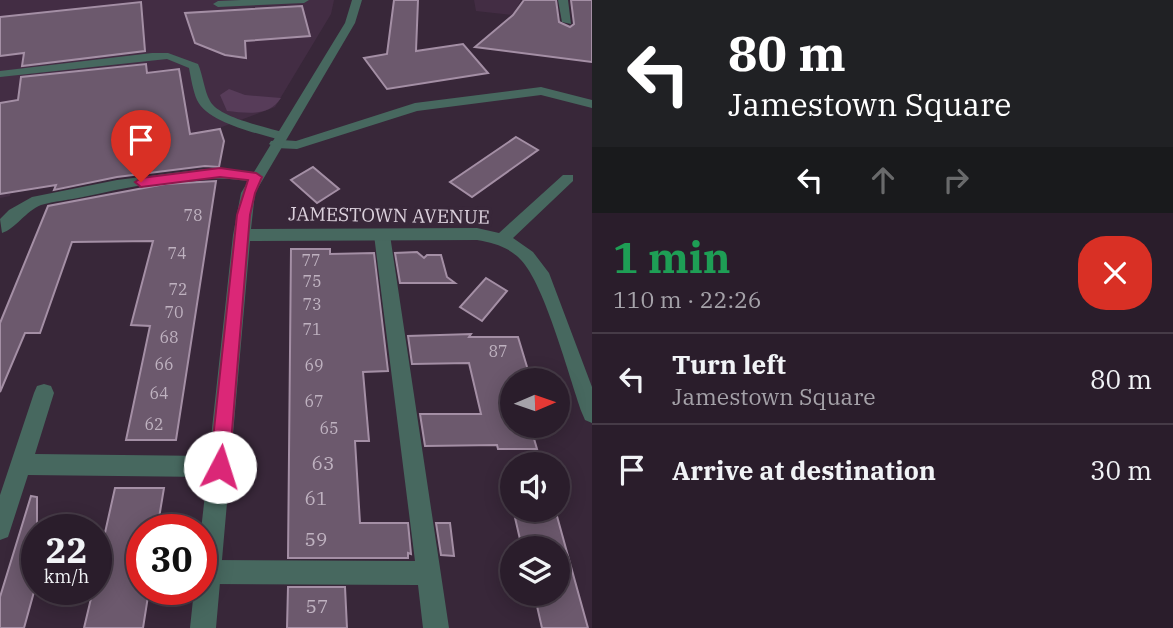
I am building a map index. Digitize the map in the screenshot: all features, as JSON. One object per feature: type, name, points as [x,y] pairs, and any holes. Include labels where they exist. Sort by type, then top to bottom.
[{"type":"street","points":[[218,5],[304,0]]},
{"type":"street","points":[[215,514],[248,193],[350,23],[357,0]]},
{"type":"street","points":[[563,0],[567,22]]},
{"type":"street","points":[[0,74],[168,55],[194,66],[203,100],[216,114],[297,145],[415,107],[541,91],[592,104]]},
{"type":"street","points":[[1,229],[14,214],[37,201],[192,174],[220,172],[256,177]]},
{"type":"street","points":[[503,238],[568,178]]},
{"type":"street","name":"JAMESTOWN AVENUE","points":[[242,234],[477,234],[503,238],[526,253],[541,273],[592,413]]},
{"type":"street","points":[[382,235],[436,628]]},
{"type":"street","points":[[0,528],[44,393]]},
{"type":"street","points":[[22,464],[220,467]]},
{"type":"street","points":[[217,572],[429,573]]},
{"type":"street","points":[[203,628],[205,605]]},
{"type":"shaded area","points":[[0,0],[334,0],[331,14],[275,107],[219,128],[16,160],[10,196],[0,198]]},
{"type":"shaded area","points":[[474,0],[521,0],[513,15],[476,11]]},
{"type":"shaded area","points":[[229,89],[245,95],[281,98],[264,111],[227,111],[220,95]]},
{"type":"building","points":[[394,0],[418,0],[416,51],[463,44],[488,73],[387,89],[364,58],[387,54]]},
{"type":"building","points":[[524,0],[556,0],[559,22],[570,27],[574,24],[571,0],[592,0],[592,62],[475,47],[513,15]]},
{"type":"building","points":[[141,2],[145,51],[22,66],[24,53],[0,56],[0,17]]},
{"type":"building","points":[[302,6],[310,36],[245,41],[246,58],[225,55],[195,43],[185,13]]},
{"type":"building","points":[[146,64],[147,73],[179,69],[190,134],[220,129],[224,141],[219,167],[205,166],[117,177],[54,190],[56,185],[0,194],[0,103],[18,100],[21,77]]},
{"type":"building","points":[[516,137],[538,150],[472,197],[450,182]]},
{"type":"building","points":[[313,167],[339,189],[317,203],[291,180]]},
{"type":"building","points":[[216,181],[176,440],[126,440],[150,326],[131,325],[153,241],[72,242],[40,333],[25,333],[0,392],[0,323],[48,206],[165,184]]},
{"type":"building","points":[[291,249],[330,249],[330,254],[374,253],[388,371],[363,372],[369,441],[355,441],[360,523],[408,523],[411,554],[408,553],[408,558],[288,558]]},
{"type":"building","points":[[417,252],[424,258],[427,255],[441,255],[447,277],[455,283],[400,283],[395,253]]},
{"type":"building","points":[[486,278],[507,291],[482,321],[460,307]]},
{"type":"building","points":[[471,334],[469,337],[518,337],[527,368],[500,368],[500,438],[534,438],[537,449],[498,449],[497,445],[425,446],[420,414],[481,414],[469,363],[412,364],[408,336]]},
{"type":"building","points":[[115,488],[164,488],[160,514],[126,514],[126,605],[147,605],[143,628],[84,628],[89,605],[112,605],[112,514],[109,514]]},
{"type":"building","points":[[31,496],[37,497],[37,514],[25,514]]},
{"type":"building","points":[[516,522],[559,522],[562,536],[519,536]]},
{"type":"building","points":[[436,523],[450,523],[454,556],[441,555]]},
{"type":"building","points":[[21,529],[21,605],[30,605],[24,628],[0,628],[0,597]]},
{"type":"building","points":[[570,563],[588,628],[542,628],[537,606],[570,606]]},
{"type":"building","points":[[288,587],[345,587],[347,628],[287,628]]},
{"type":"route","points":[[141,182],[220,172],[256,177],[248,193],[244,215],[220,467]]}]
